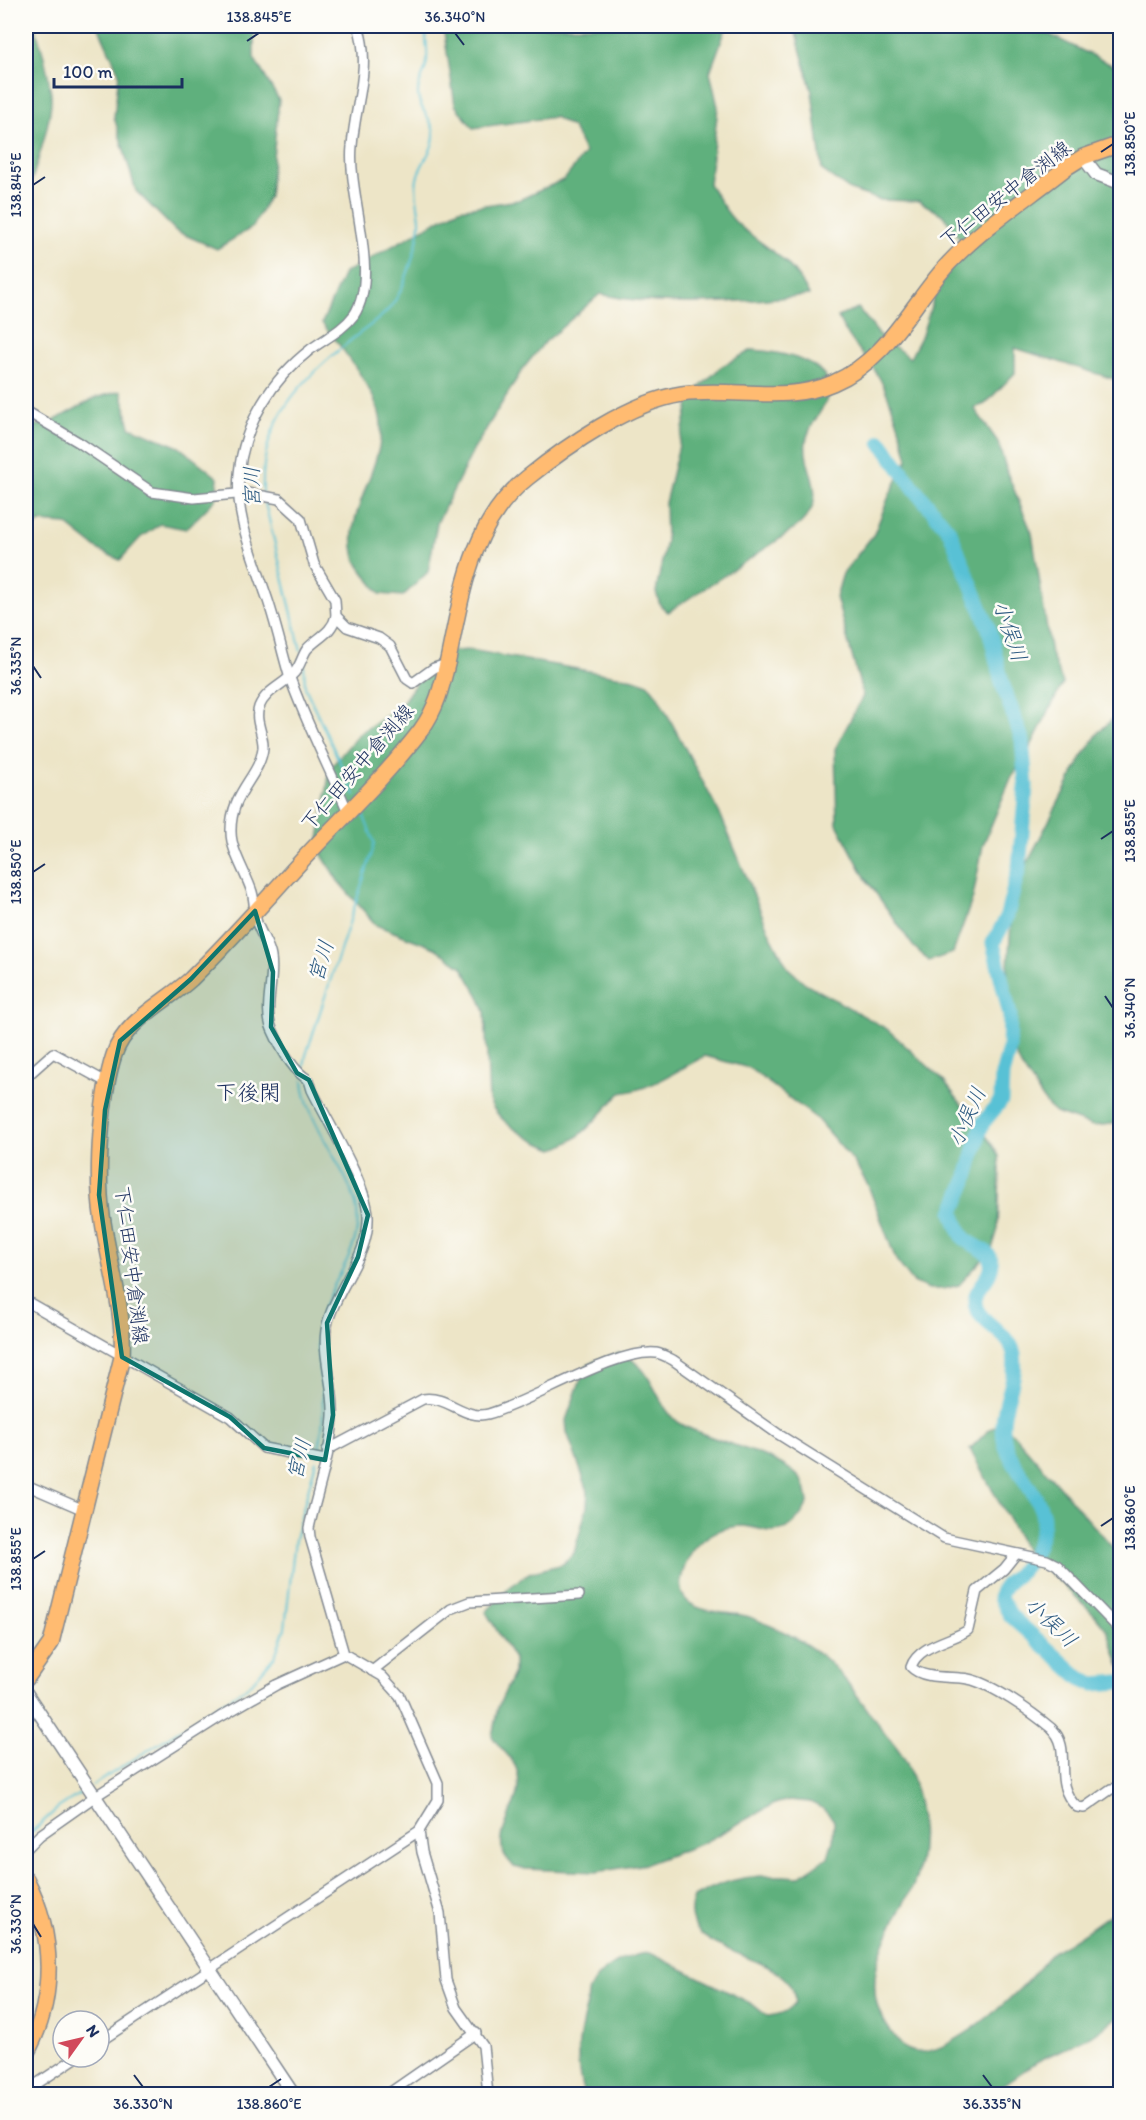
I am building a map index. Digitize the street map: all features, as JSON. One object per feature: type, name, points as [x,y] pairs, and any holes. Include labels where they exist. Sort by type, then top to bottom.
[{"type":"main road","name":"下仁田安中倉渕線","points":[[26,1679],[51,1643],[122,1357],[123,1341],[114,1277],[99,1195],[108,1083],[113,1056],[130,1027],[191,979],[364,795],[426,722],[444,684],[465,577],[476,546],[501,504],[526,478],[630,411],[663,399],[704,393],[802,393],[832,384],[858,370],[882,350],[939,276],[963,249],[1083,157],[1120,144]]},
{"type":"main road","points":[[26,1879],[39,1911],[48,1965],[42,2016],[26,2054]]},
{"type":"street","points":[[350,810],[292,674],[244,531],[240,464],[248,434],[271,389],[290,366],[348,321],[360,301],[365,267],[351,166],[353,134],[364,72],[364,52],[358,26]]},
{"type":"street","points":[[1083,157],[1096,174],[1120,183]]},
{"type":"street","points":[[26,411],[80,443],[152,492],[195,498],[243,494],[265,495],[279,499],[301,519],[314,564],[335,600],[336,616],[326,634],[308,649],[304,660],[292,674],[268,693],[260,705],[257,714],[263,747],[254,770],[240,791],[233,809],[231,834],[252,894],[258,925],[268,944],[273,972],[270,996],[271,1027],[297,1073],[307,1079],[356,1179],[368,1215],[367,1230],[358,1257],[327,1323],[327,1359],[333,1415],[309,1528],[344,1654],[391,1684],[400,1696],[438,1783],[438,1800],[419,1831],[111,2034]]},
{"type":"street","points":[[336,616],[347,627],[379,638],[390,646],[407,679],[413,683],[434,668],[447,664]]},
{"type":"street","points":[[26,1077],[53,1053],[108,1083]]},
{"type":"street","points":[[26,1301],[230,1418],[264,1448],[303,1456],[326,1455],[423,1399],[434,1397],[465,1413],[487,1414],[595,1369],[628,1358],[658,1353],[673,1360],[778,1434],[920,1525],[959,1543],[1047,1560],[1057,1565],[1120,1630]]},
{"type":"street","points":[[26,1485],[84,1510]]},
{"type":"street","points":[[1016,1554],[1004,1569],[977,1591],[968,1630],[930,1648],[917,1657],[911,1667],[934,1676],[974,1680],[1051,1729],[1061,1742],[1064,1789],[1077,1807],[1084,1808],[1104,1793],[1120,1788]]},
{"type":"street","points":[[372,1671],[451,1609],[469,1602],[579,1595]]},
{"type":"street","points":[[26,1849],[40,1835],[93,1795],[276,1685],[344,1654]]},
{"type":"street","points":[[26,1693],[292,2094]]},
{"type":"street","points":[[419,1831],[422,1852],[440,1913],[446,1980],[456,2008],[476,2033],[483,2046],[488,2094]]},
{"type":"street","points":[[388,2094],[476,2033]]},
{"type":"street","points":[[39,2094],[35,2086],[59,2069]]},
{"type":"highlighted area","points":[[255,911],[273,972],[271,1027],[297,1073],[309,1080],[368,1215],[358,1257],[327,1323],[333,1415],[325,1460],[264,1448],[230,1417],[122,1357],[99,1195],[105,1110],[120,1041],[191,979]]},
{"type":"green space","points":[[26,26],[34,26],[37,34],[48,76],[51,104],[46,131],[26,198]]},
{"type":"green space","points":[[98,26],[254,26],[254,58],[279,100],[269,196],[253,227],[217,249],[176,231],[136,191],[114,117],[119,73]]},
{"type":"green space","points":[[443,26],[727,26],[710,72],[718,107],[709,184],[731,217],[794,271],[809,295],[731,302],[678,303],[625,299],[600,294],[543,344],[522,370],[474,449],[437,523],[428,572],[403,596],[380,594],[358,564],[353,546],[358,509],[378,450],[381,431],[379,412],[362,377],[322,323],[344,273],[459,209],[519,200],[565,179],[585,153],[573,128],[555,117],[473,128],[455,105]]},
{"type":"green space","points":[[794,26],[1032,26],[1120,69],[1120,381],[1015,348],[1015,373],[985,404],[974,408],[998,442],[1008,475],[1032,533],[1051,654],[1063,683],[1027,754],[1011,778],[983,845],[973,897],[953,953],[929,961],[913,946],[866,879],[837,824],[835,749],[863,696],[836,597],[843,573],[874,534],[889,496],[908,459],[889,398],[880,379],[847,334],[838,317],[858,308],[881,337],[910,358],[922,335],[937,287],[961,240],[943,215],[919,201],[880,200],[850,190],[822,170],[812,92]]},
{"type":"green space","points":[[752,350],[791,356],[805,361],[817,368],[825,377],[829,388],[826,401],[806,441],[806,452],[815,492],[814,502],[810,512],[791,531],[668,612],[660,605],[656,592],[666,541],[665,503],[689,404],[698,389],[722,366]]},
{"type":"green space","points":[[121,391],[130,427],[179,447],[218,478],[216,499],[186,529],[160,524],[140,538],[120,560],[99,550],[66,524],[39,522],[26,539],[26,425],[46,425],[95,398]]},
{"type":"green space","points":[[470,650],[634,679],[648,684],[657,695],[721,816],[770,934],[788,968],[805,983],[887,1029],[942,1079],[999,1156],[998,1229],[992,1249],[959,1285],[943,1289],[929,1289],[913,1282],[896,1260],[868,1185],[854,1162],[816,1118],[749,1068],[705,1056],[644,1088],[621,1093],[583,1132],[565,1145],[554,1149],[535,1141],[507,1124],[493,1108],[489,1100],[485,1012],[479,996],[462,967],[435,948],[376,925],[338,881],[322,855],[319,840],[330,768],[359,734],[400,706],[421,676],[435,662],[454,651]]},
{"type":"green space","points":[[1120,712],[1120,940],[1113,973],[1120,992],[1120,1123],[1093,1126],[1056,1113],[1047,1105],[1021,1066],[1012,1047],[1007,981],[1012,909],[1026,865],[1081,759],[1099,732]]},
{"type":"green space","points":[[619,1353],[641,1367],[665,1407],[681,1424],[766,1457],[796,1474],[804,1484],[808,1502],[791,1526],[770,1531],[747,1526],[731,1527],[702,1541],[684,1568],[681,1591],[686,1600],[694,1605],[715,1612],[752,1618],[791,1636],[822,1656],[845,1680],[905,1761],[919,1804],[921,1844],[917,1875],[887,1937],[877,1967],[875,1997],[879,2012],[891,2032],[908,2050],[921,2052],[955,2040],[1007,2001],[1053,1952],[1120,1907],[1120,2015],[1094,2034],[1038,2061],[990,2094],[584,2094],[579,2072],[578,2051],[588,1992],[600,1975],[624,1959],[650,1953],[752,2004],[767,2016],[783,2012],[796,2002],[790,1985],[775,1971],[707,1939],[696,1928],[691,1915],[694,1897],[719,1885],[744,1878],[798,1877],[828,1857],[833,1840],[834,1820],[822,1808],[810,1802],[789,1800],[774,1804],[703,1843],[646,1864],[596,1872],[514,1867],[503,1852],[503,1834],[517,1794],[518,1774],[514,1763],[492,1736],[498,1707],[514,1672],[514,1659],[486,1612],[510,1587],[529,1573],[563,1564],[574,1553],[587,1507],[588,1491],[567,1432],[566,1420],[585,1367]]},
{"type":"green space","points":[[998,1426],[1007,1427],[1120,1556],[1120,1667],[1107,1630],[1094,1614],[1025,1549],[973,1455],[970,1449],[990,1429]]},
{"type":"waterway","name":"宮川","points":[[263,493],[268,443],[288,403],[319,368],[388,310],[400,292],[408,272],[420,220],[417,179],[434,139],[430,120],[420,104],[418,95],[427,61],[426,26]]},
{"type":"waterway","name":"小俣川","points":[[881,442],[950,532],[989,629],[1002,683],[1022,739],[1026,786],[1019,868],[1006,919],[993,943],[1010,1015],[1009,1049],[1002,1075],[1001,1101],[982,1124],[966,1181],[953,1212],[964,1238],[990,1256],[990,1273],[978,1290],[975,1303],[981,1316],[1003,1335],[1012,1347],[1015,1365],[1003,1420],[1005,1444],[1038,1503],[1043,1521],[1038,1543],[1031,1557],[1023,1569],[1004,1587],[1000,1598],[1011,1616],[1080,1678],[1094,1684],[1120,1682]]},
{"type":"waterway","name":"宮川","points":[[264,499],[301,651]]},
{"type":"waterway","name":"宮川","points":[[304,665],[305,687],[355,795]]},
{"type":"waterway","name":"宮川","points":[[303,1072],[306,1055],[372,853],[374,842],[361,809]]},
{"type":"waterway","name":"宮川","points":[[303,1080],[310,1110],[351,1190],[358,1221],[352,1249],[326,1302],[319,1325],[318,1352],[323,1413],[317,1456]]},
{"type":"waterway","name":"宮川","points":[[92,1786],[250,1685],[275,1656],[285,1628],[295,1539],[316,1461]]},
{"type":"waterway","name":"宮川","points":[[26,1837],[58,1808],[84,1791]]},
{"type":"district","name":"下後閑","points":[[248,1092]]}]
